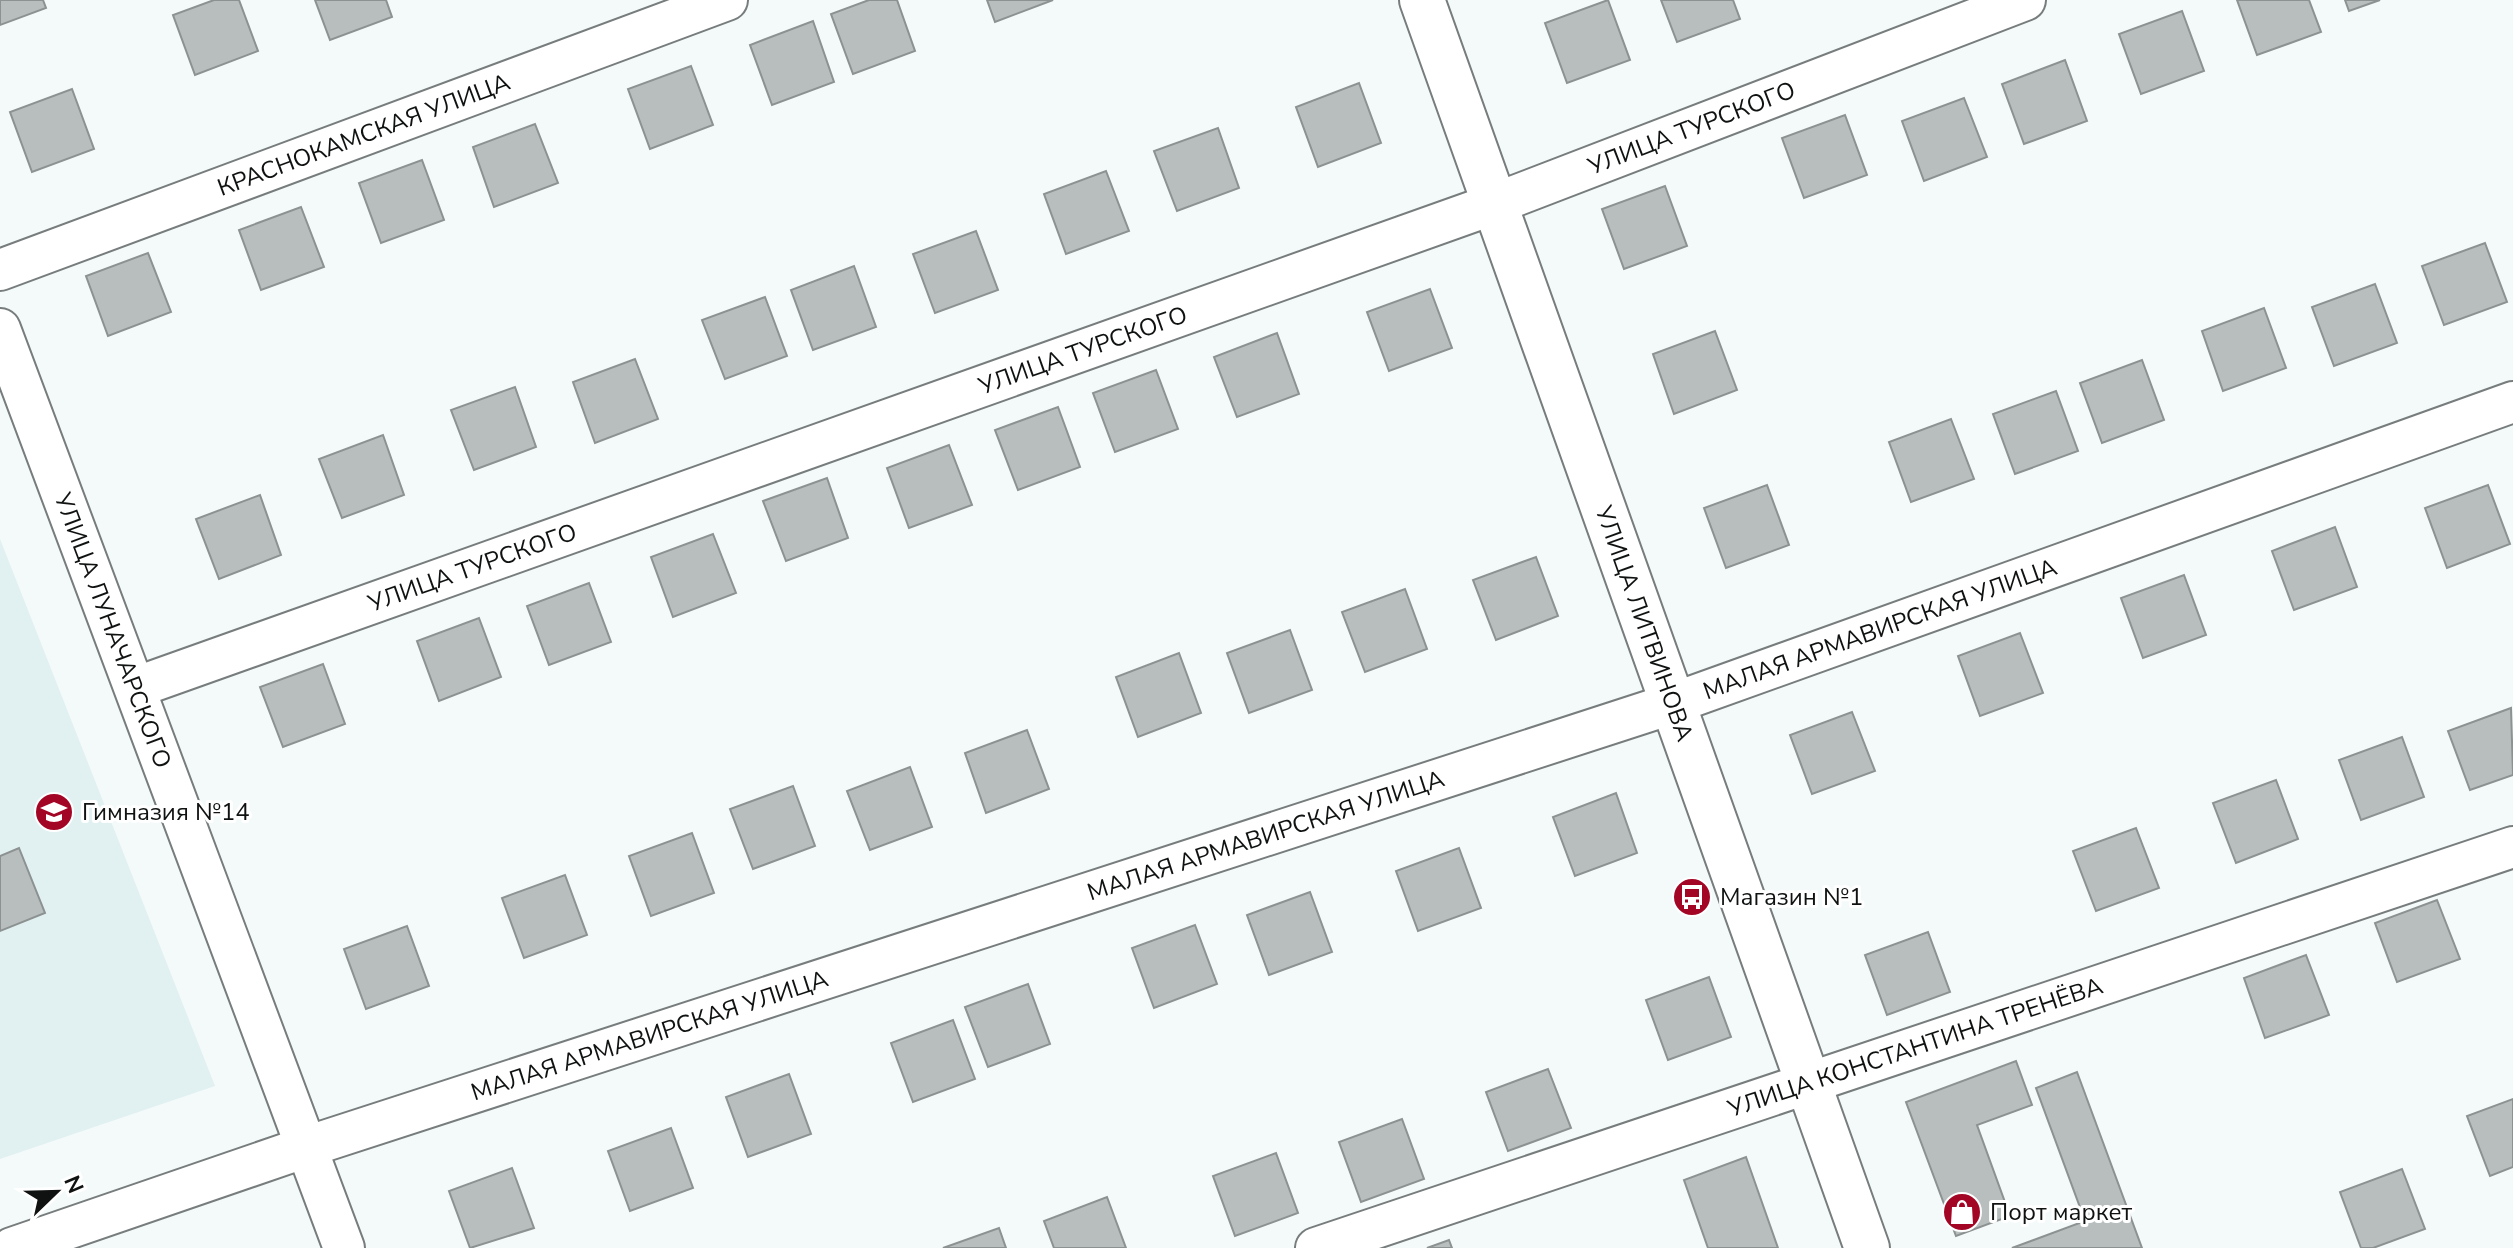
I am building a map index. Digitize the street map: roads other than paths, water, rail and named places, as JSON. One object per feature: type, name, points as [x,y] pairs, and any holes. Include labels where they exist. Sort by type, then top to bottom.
[{"type":"street","name":"КРАСНОКАМСКАЯ УЛИЦА","points":[[0,270],[727,0]]},
{"type":"street","name":"УЛИЦА ЛИТВИНОВА","points":[[1422,0],[1867,1248]]},
{"type":"street","name":"УЛИЦА ТУРСКОГО","points":[[137,687],[1494,204],[2025,0]]},
{"type":"street","name":"УЛИЦА ЛУНАЧАРСКОГО","points":[[0,329],[137,687],[344,1248]]},
{"type":"street","name":"МАЛАЯ АРМАВИРСКАЯ УЛИЦА","points":[[12,1248],[306,1147],[1674,703],[2513,402]]},
{"type":"street","name":"УЛИЦА КОНСТАНТИНА ТРЕНЁВА","points":[[1316,1248],[2513,847]]},
{"type":"place","name":"Гимназия №14","points":[[54,812]]},
{"type":"place","name":"Магазин №1","points":[[1692,897]]},
{"type":"place","name":"Порт маркет","points":[[1962,1212]]}]
